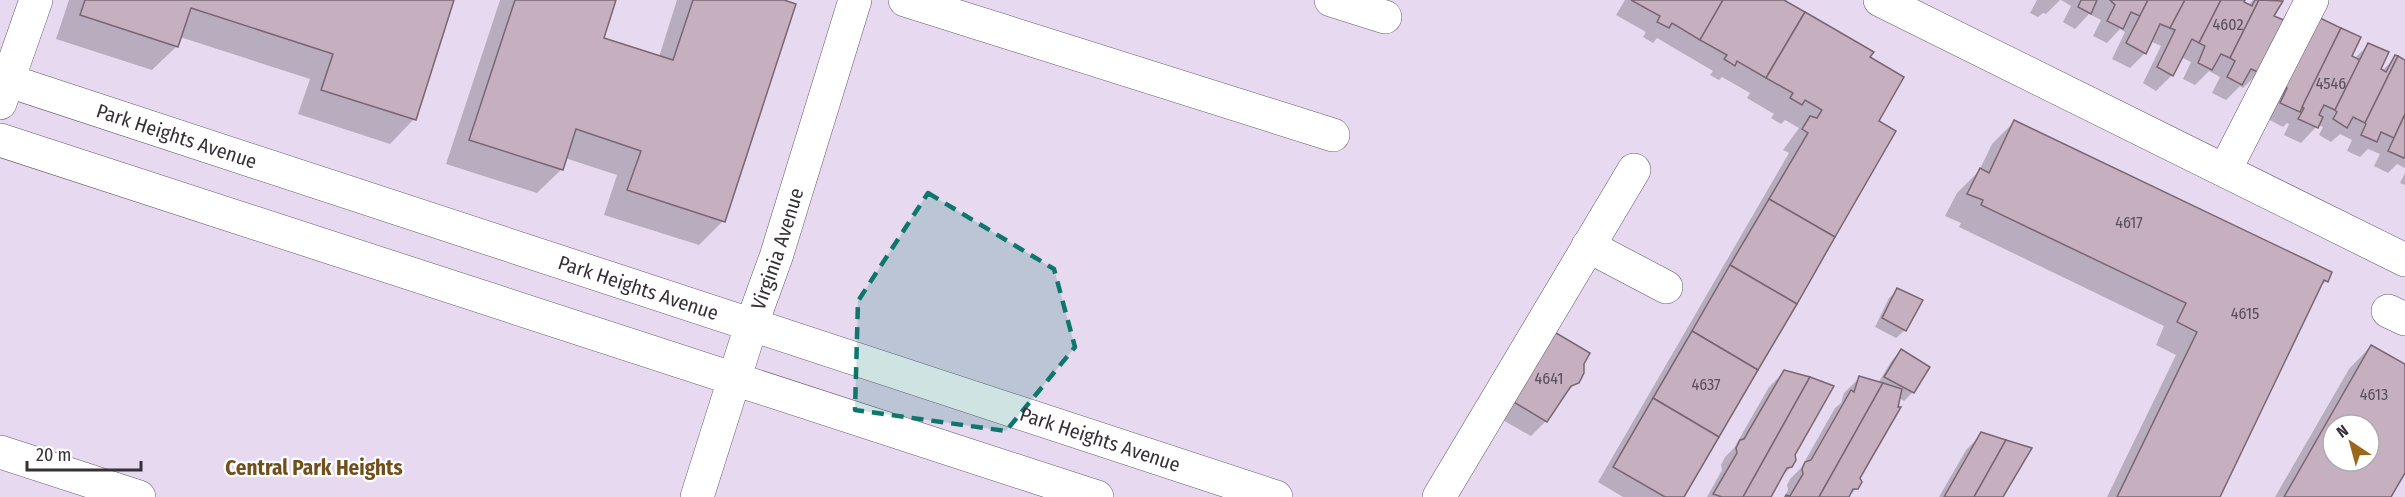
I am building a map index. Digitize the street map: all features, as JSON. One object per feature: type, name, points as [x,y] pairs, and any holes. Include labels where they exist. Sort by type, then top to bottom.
[{"type":"main road","points":[[3,88],[36,0]]},
{"type":"main road","name":"Virginia Avenue","points":[[697,497],[751,326],[776,257],[855,0]]},
{"type":"main road","points":[[905,0],[1333,135]]},
{"type":"main road","points":[[1331,0],[1385,17]]},
{"type":"main road","points":[[1880,0],[2405,260]]},
{"type":"main road","points":[[2225,170],[2312,0]]},
{"type":"main road","name":"Park Heights Avenue","points":[[3,88],[751,326],[1276,497]]},
{"type":"main road","points":[[0,140],[1097,497]]},
{"type":"main road","points":[[1439,497],[1634,170]]},
{"type":"main road","points":[[1588,246],[1666,287]]},
{"type":"main road","points":[[0,452],[139,497]]},
{"type":"highlighted area","points":[[928,193],[1054,269],[1075,347],[1006,431],[855,410],[858,301]]},
{"type":"building","points":[[85,0],[454,0],[416,120],[321,90],[333,54],[191,8],[178,47],[80,15]]},
{"type":"building","points":[[515,0],[616,0],[604,38],[673,60],[693,0],[784,0],[796,4],[725,222],[627,190],[641,151],[576,129],[563,170],[469,140]]},
{"type":"building","points":[[1631,0],[1723,0],[1700,40],[1672,23],[1669,28],[1657,22],[1660,16]]},
{"type":"building","points":[[1723,0],[1784,0],[1805,12],[1766,78],[1737,61],[1735,66],[1724,59],[1727,55],[1700,40]]},
{"type":"building","points":[[2081,0],[2097,0],[2091,14],[2078,7]]},
{"type":"building","points":[[2110,0],[2148,0],[2140,16],[2131,12],[2123,29],[2107,21],[2115,5]]},
{"type":"building","points":[[2148,0],[2185,0],[2170,28],[2160,24],[2146,54],[2126,43]]},
{"type":"building","points":[[2185,0],[2221,0],[2199,43],[2192,39],[2173,76],[2157,67],[2175,30],[2170,28]]},
{"type":"building","points":[[2221,0],[2245,0],[2244,2],[2252,6],[2255,0],[2259,0],[2230,58],[2221,54],[2212,70],[2198,63],[2205,46],[2199,43]]},
{"type":"building","points":[[2259,0],[2283,1],[2274,16],[2286,21],[2260,73],[2251,69],[2242,85],[2227,77],[2235,61],[2230,58]]},
{"type":"building","points":[[1805,12],[1874,52],[1870,57],[1904,77],[1879,121],[1896,131],[1835,237],[1769,199],[1808,133],[1802,129],[1810,116],[1817,118],[1822,110],[1805,100],[1802,105],[1790,98],[1793,93],[1766,78]]},
{"type":"building","points":[[2320,18],[2341,28],[2300,112],[2280,103],[2287,88],[2275,82]]},
{"type":"building","points":[[2341,28],[2361,37],[2352,56],[2360,60],[2335,110],[2324,105],[2319,115],[2323,117],[2318,128],[2298,119]]},
{"type":"building","points":[[2368,43],[2389,52],[2381,69],[2386,72],[2395,55],[2398,56],[2365,123],[2353,117],[2347,128],[2333,119],[2337,112],[2335,110]]},
{"type":"building","points":[[2398,56],[2405,60],[2405,114],[2394,138],[2381,132],[2377,142],[2361,135]]},
{"type":"building","points":[[2405,114],[2405,157],[2404,158],[2388,151]]},
{"type":"building","points":[[2014,120],[2332,272],[2328,282],[2324,280],[2220,497],[2117,497],[2197,332],[2177,322],[2186,303],[1981,205],[1983,200],[1967,194],[1980,168],[1989,173]]},
{"type":"building","points":[[1769,199],[1835,237],[1797,304],[1730,265]]},
{"type":"building","points":[[1730,265],[1797,304],[1758,370],[1692,331]]},
{"type":"building","points":[[1897,288],[1923,300],[1906,331],[1882,318]]},
{"type":"building","points":[[1546,327],[1590,353],[1584,364],[1584,373],[1579,383],[1571,386],[1547,422],[1507,398]]},
{"type":"building","points":[[1692,331],[1758,370],[1719,437],[1653,398]]},
{"type":"building","points":[[2371,345],[2405,364],[2405,473],[2391,497],[2284,497],[2321,432],[2321,473],[2381,473],[2381,413],[2332,413]]},
{"type":"building","points":[[1901,349],[1930,367],[1914,393],[1884,377]]},
{"type":"building","points":[[1784,370],[1810,377],[1743,497],[1722,497],[1713,494],[1737,453],[1736,448],[1740,440],[1744,439]]},
{"type":"building","points":[[1859,376],[1883,383],[1819,497],[1785,497],[1790,496],[1803,474],[1802,469],[1805,462],[1811,460],[1851,390],[1854,392]]},
{"type":"building","points":[[1810,377],[1834,386],[1795,455],[1796,460],[1792,467],[1787,468],[1771,497],[1743,497]]},
{"type":"building","points":[[1883,383],[1902,389],[1898,407],[1901,407],[1860,478],[1862,482],[1858,489],[1853,489],[1849,497],[1819,497]]},
{"type":"building","points":[[1653,398],[1719,437],[1684,497],[1665,497],[1613,467]]},
{"type":"building","points":[[1981,432],[2006,440],[1974,497],[1944,497]]},
{"type":"building","points":[[2006,440],[2032,448],[2003,497],[1974,497]]},
{"type":"district","name":"Central Park Heights","points":[[314,468]]}]
